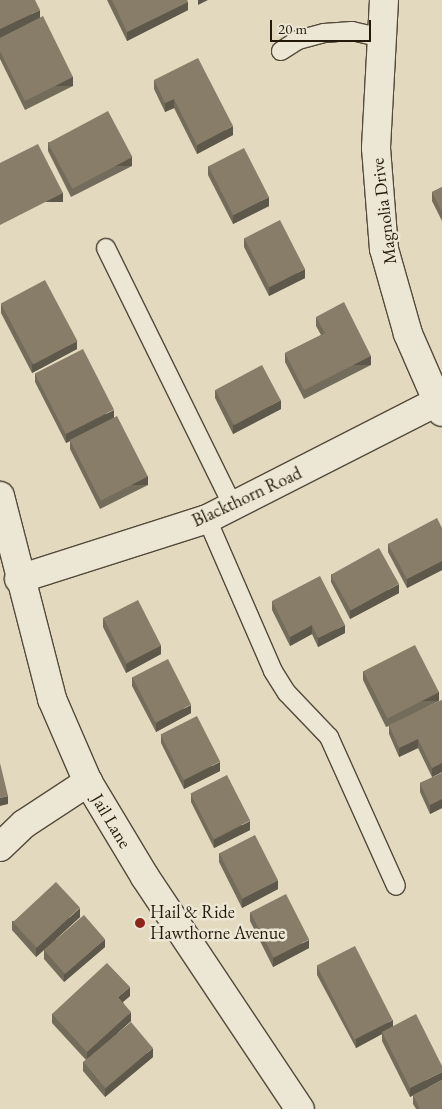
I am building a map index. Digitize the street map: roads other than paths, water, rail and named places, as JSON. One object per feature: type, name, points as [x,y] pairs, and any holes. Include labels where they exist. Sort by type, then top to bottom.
[{"type":"street","name":"Magnolia Drive","points":[[384,0],[376,148],[384,249],[408,334],[439,407]]},
{"type":"street","name":"Blackthorn Road","points":[[19,578],[206,519],[439,407]]},
{"type":"street","name":"Jail Lane","points":[[0,496],[19,578],[52,698],[88,782],[145,877],[300,1109]]},
{"type":"street","points":[[0,847],[24,824],[88,782]]},
{"type":"lane","points":[[281,51],[298,40],[324,33],[352,31],[382,38]]},
{"type":"lane","points":[[106,248],[233,506]]},
{"type":"lane","points":[[206,519],[273,671],[287,693],[329,737],[396,886]]},
{"type":"place","name":"Hail & Ride Hawthorne Avenue","points":[[140,923]]}]
